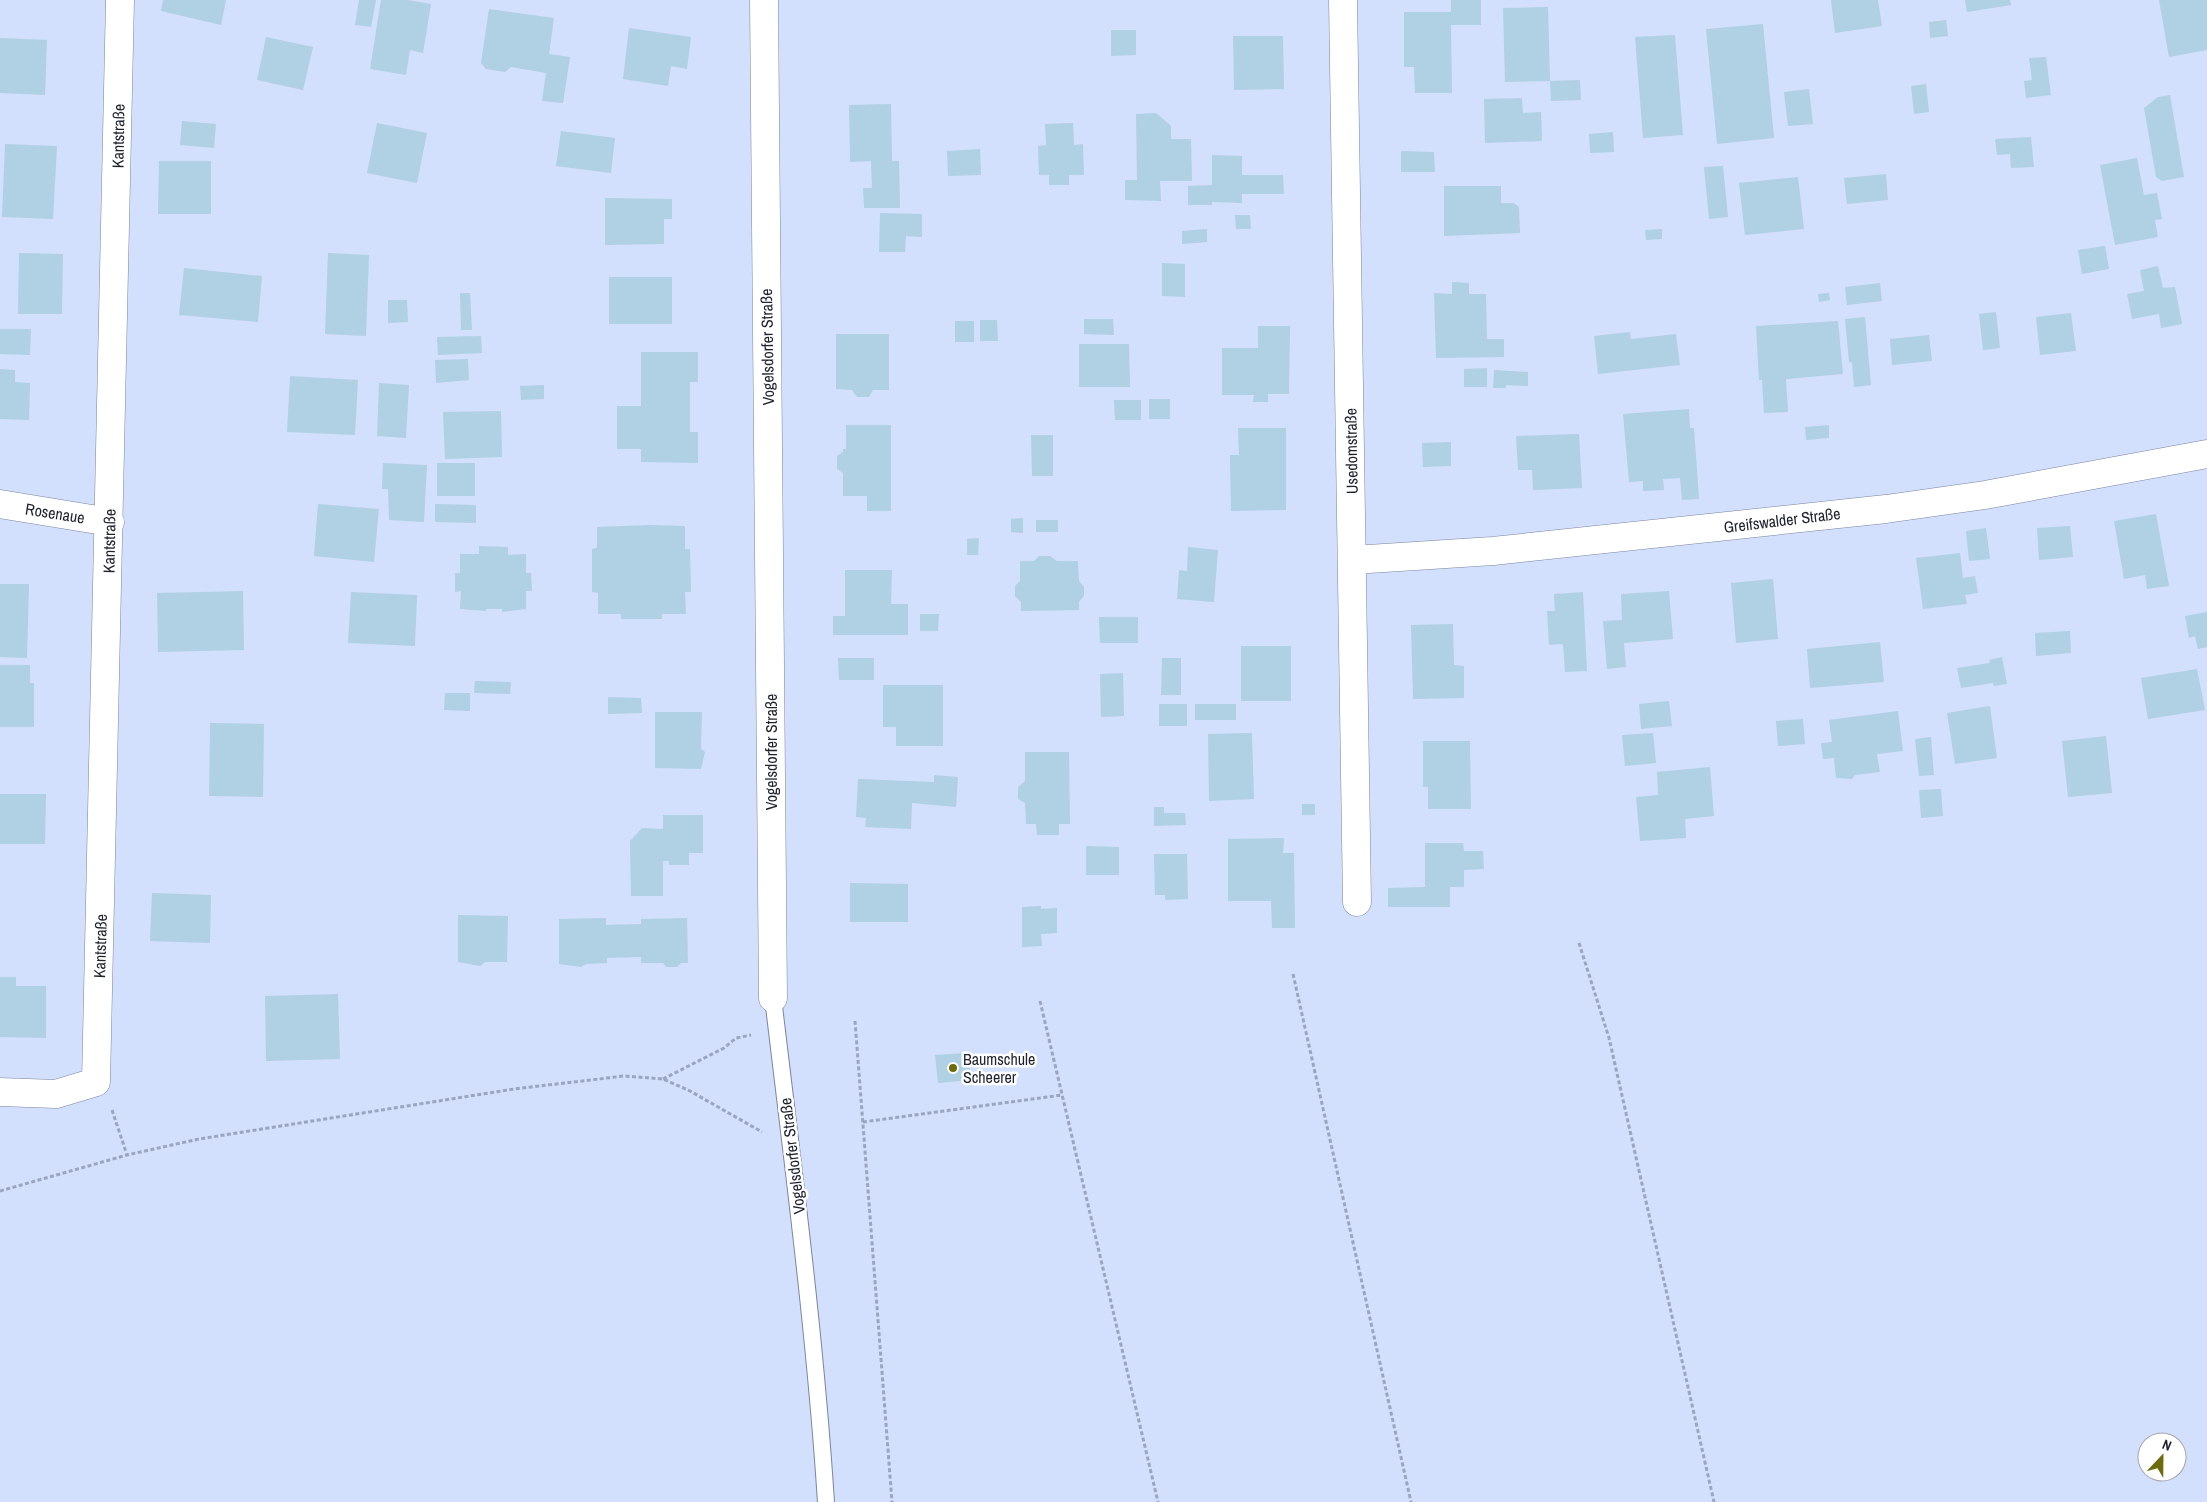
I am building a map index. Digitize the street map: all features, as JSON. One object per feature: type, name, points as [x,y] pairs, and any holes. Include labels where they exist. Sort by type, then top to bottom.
[{"type":"street","name":"Kantstraße","points":[[96,1082],[110,522],[120,0]]},
{"type":"street","name":"Vogelsdorfer Straße","points":[[764,0],[773,998]]},
{"type":"street","name":"Usedomstraße","points":[[1343,0],[1357,902]]},
{"type":"street","name":"Greifswalder Straße","points":[[1353,560],[1502,550],[1886,508],[1995,494],[2207,454]]},
{"type":"street","name":"Rosenaue","points":[[0,504],[110,522]]},
{"type":"street","points":[[0,1092],[56,1094],[96,1082]]},
{"type":"lane","name":"Vogelsdorfer Straße","points":[[773,998],[793,1149],[822,1439],[826,1502]]},
{"type":"path","points":[[1579,943],[1609,1038],[1714,1502]]},
{"type":"path","points":[[1293,974],[1411,1502]]},
{"type":"path","points":[[1040,1001],[1158,1502]]},
{"type":"path","points":[[855,1021],[892,1502]]},
{"type":"path","points":[[663,1079],[724,1048],[736,1038],[777,1034]]},
{"type":"path","points":[[0,1191],[127,1155],[228,1134],[514,1089],[624,1076],[663,1079],[690,1091],[793,1149]]},
{"type":"path","points":[[96,1082],[108,1096],[127,1155]]},
{"type":"path","points":[[863,1122],[1062,1095]]},
{"type":"building","points":[[163,0],[226,0],[221,25],[161,11]]},
{"type":"building","points":[[359,0],[376,0],[371,27],[355,25]]},
{"type":"building","points":[[381,0],[408,0],[431,4],[423,53],[410,50],[406,75],[370,69]]},
{"type":"building","points":[[1451,0],[1481,0],[1481,25],[1451,25],[1452,93],[1415,93],[1414,67],[1404,67],[1404,12],[1451,12]]},
{"type":"building","points":[[1831,0],[1878,0],[1882,26],[1835,33]]},
{"type":"building","points":[[1965,0],[2010,0],[2011,5],[1967,12]]},
{"type":"building","points":[[2159,0],[2207,0],[2207,50],[2169,57]]},
{"type":"building","points":[[1548,7],[1550,81],[1505,82],[1503,8]]},
{"type":"building","points":[[489,9],[554,18],[549,54],[570,57],[563,103],[542,101],[546,73],[511,67],[505,72],[486,69],[481,63]]},
{"type":"building","points":[[1946,20],[1948,36],[1930,38],[1929,22]]},
{"type":"building","points":[[1763,24],[1774,138],[1717,144],[1706,29]]},
{"type":"building","points":[[629,28],[691,37],[687,69],[671,66],[668,86],[623,79]]},
{"type":"building","points":[[1111,30],[1136,30],[1136,55],[1111,56]]},
{"type":"building","points":[[1675,35],[1683,135],[1643,138],[1635,37]]},
{"type":"building","points":[[1233,36],[1283,36],[1284,89],[1234,90]]},
{"type":"building","points":[[266,37],[313,47],[303,90],[257,80]]},
{"type":"building","points":[[0,38],[47,40],[45,95],[0,93]]},
{"type":"building","points":[[2046,57],[2051,95],[2026,98],[2024,81],[2032,80],[2029,58]]},
{"type":"building","points":[[1580,80],[1581,100],[1551,101],[1550,81]]},
{"type":"building","points":[[1926,84],[1929,112],[1914,114],[1911,86]]},
{"type":"building","points":[[1809,89],[1813,124],[1788,126],[1784,92]]},
{"type":"building","points":[[2170,95],[2184,177],[2162,181],[2156,177],[2144,108],[2158,97]]},
{"type":"building","points":[[1522,98],[1523,113],[1541,112],[1542,141],[1485,143],[1484,99]]},
{"type":"building","points":[[891,104],[892,161],[899,161],[900,208],[864,208],[863,188],[872,188],[871,161],[850,162],[849,105]]},
{"type":"building","points":[[1156,113],[1171,126],[1171,139],[1191,139],[1192,181],[1160,181],[1161,201],[1125,200],[1125,180],[1137,180],[1136,114]]},
{"type":"building","points":[[182,121],[216,124],[214,148],[180,145]]},
{"type":"building","points":[[377,123],[427,133],[417,183],[367,173]]},
{"type":"building","points":[[1073,123],[1074,145],[1083,144],[1084,175],[1069,175],[1069,185],[1049,185],[1049,175],[1039,175],[1038,146],[1046,145],[1045,124]]},
{"type":"building","points":[[561,131],[615,138],[611,173],[556,166]]},
{"type":"building","points":[[1613,132],[1614,152],[1590,153],[1589,134]]},
{"type":"building","points":[[2031,137],[2034,167],[2011,168],[2010,154],[1997,155],[1995,139]]},
{"type":"building","points":[[5,144],[57,146],[53,219],[2,217]]},
{"type":"building","points":[[980,149],[981,175],[948,176],[947,151]]},
{"type":"building","points":[[1401,151],[1434,152],[1435,172],[1401,172]]},
{"type":"building","points":[[1212,155],[1242,156],[1242,175],[1283,175],[1284,194],[1242,194],[1242,203],[1212,202],[1212,205],[1188,205],[1188,186],[1212,185]]},
{"type":"building","points":[[2137,158],[2144,195],[2157,193],[2162,219],[2155,220],[2158,237],[2115,245],[2100,165]]},
{"type":"building","points":[[159,161],[211,161],[211,214],[158,214]]},
{"type":"building","points":[[1723,166],[1728,217],[1709,219],[1704,167]]},
{"type":"building","points":[[1886,174],[1888,200],[1847,204],[1844,178]]},
{"type":"building","points":[[1798,177],[1804,229],[1745,235],[1739,183]]},
{"type":"building","points":[[1444,186],[1501,186],[1501,203],[1514,203],[1519,207],[1520,233],[1444,236]]},
{"type":"building","points":[[605,198],[672,199],[672,219],[664,219],[664,244],[605,245]]},
{"type":"building","points":[[880,213],[922,214],[922,237],[906,236],[905,252],[879,252]]},
{"type":"building","points":[[1235,215],[1250,215],[1251,229],[1236,229]]},
{"type":"building","points":[[1207,229],[1207,242],[1182,244],[1182,231]]},
{"type":"building","points":[[1662,229],[1662,239],[1646,240],[1645,230]]},
{"type":"building","points":[[2105,246],[2109,269],[2082,274],[2078,250]]},
{"type":"building","points":[[19,253],[63,254],[62,314],[18,314]]},
{"type":"building","points":[[328,253],[369,255],[366,336],[325,334]]},
{"type":"building","points":[[1162,263],[1185,264],[1185,297],[1162,296]]},
{"type":"building","points":[[2158,266],[2163,288],[2175,287],[2182,324],[2161,328],[2159,314],[2132,319],[2127,294],[2144,291],[2140,270]]},
{"type":"building","points":[[184,268],[262,276],[258,322],[179,315]]},
{"type":"building","points":[[609,277],[672,277],[672,324],[609,324]]},
{"type":"building","points":[[1452,282],[1469,283],[1469,294],[1486,294],[1487,339],[1504,339],[1504,357],[1436,358],[1434,293],[1452,294]]},
{"type":"building","points":[[1880,283],[1882,301],[1847,305],[1845,287]]},
{"type":"building","points":[[460,293],[470,293],[472,330],[461,330]]},
{"type":"building","points":[[1829,293],[1830,300],[1819,302],[1818,294]]},
{"type":"building","points":[[388,300],[407,300],[408,322],[388,323]]},
{"type":"building","points":[[1996,312],[2000,348],[1983,350],[1979,314]]},
{"type":"building","points":[[2071,313],[2076,351],[2040,355],[2036,317]]},
{"type":"building","points":[[1865,317],[1871,385],[1854,387],[1852,362],[1849,362],[1845,319]]},
{"type":"building","points":[[1084,319],[1113,319],[1114,335],[1084,334]]},
{"type":"building","points":[[980,320],[997,320],[998,341],[980,341]]},
{"type":"building","points":[[955,321],[974,321],[974,342],[955,342]]},
{"type":"building","points":[[1838,321],[1843,374],[1786,379],[1788,412],[1764,413],[1762,380],[1759,380],[1756,326]]},
{"type":"building","points":[[1258,326],[1290,326],[1289,394],[1268,394],[1268,402],[1253,402],[1254,395],[1222,395],[1222,348],[1258,348]]},
{"type":"building","points":[[0,329],[31,329],[30,355],[0,354]]},
{"type":"building","points":[[1630,332],[1631,339],[1676,334],[1680,365],[1598,374],[1594,336]]},
{"type":"building","points":[[836,334],[889,334],[889,390],[873,390],[869,397],[857,397],[852,390],[836,389]]},
{"type":"building","points":[[1929,335],[1932,361],[1892,365],[1890,339]]},
{"type":"building","points":[[481,336],[482,353],[438,355],[437,337]]},
{"type":"building","points":[[1079,344],[1129,344],[1130,387],[1079,387]]},
{"type":"building","points":[[641,352],[698,352],[698,382],[690,382],[690,432],[698,432],[698,463],[641,462],[641,449],[617,449],[617,406],[641,406]]},
{"type":"building","points":[[468,359],[469,380],[436,383],[435,360]]},
{"type":"building","points":[[1487,368],[1487,387],[1464,387],[1464,369]]},
{"type":"building","points":[[0,369],[15,370],[15,382],[30,383],[29,420],[0,419]]},
{"type":"building","points":[[1494,370],[1528,372],[1528,386],[1506,385],[1506,388],[1493,388]]},
{"type":"building","points":[[290,376],[358,380],[355,435],[287,432]]},
{"type":"building","points":[[379,383],[409,385],[406,438],[377,436]]},
{"type":"building","points":[[544,385],[544,399],[521,400],[520,386]]},
{"type":"building","points":[[1149,399],[1170,399],[1170,419],[1149,419]]},
{"type":"building","points":[[1114,400],[1141,400],[1141,420],[1115,420]]},
{"type":"building","points":[[1689,409],[1690,428],[1694,428],[1699,499],[1682,500],[1680,478],[1663,479],[1664,490],[1643,491],[1643,481],[1629,482],[1623,414]]},
{"type":"building","points":[[501,411],[502,457],[445,459],[443,412]]},
{"type":"building","points":[[846,425],[891,425],[891,511],[867,511],[867,496],[843,496],[843,473],[837,469],[837,456],[843,452],[843,449],[846,449]]},
{"type":"building","points":[[1829,425],[1829,438],[1806,440],[1805,427]]},
{"type":"building","points":[[1238,428],[1286,428],[1286,510],[1231,511],[1230,455],[1239,455]]},
{"type":"building","points":[[1579,434],[1582,488],[1533,490],[1532,470],[1518,470],[1516,436]]},
{"type":"building","points":[[1031,435],[1053,435],[1053,476],[1032,476]]},
{"type":"building","points":[[1451,442],[1451,466],[1423,467],[1422,443]]},
{"type":"building","points":[[383,463],[427,465],[424,522],[389,520],[388,489],[382,489]]},
{"type":"building","points":[[437,463],[475,463],[475,496],[437,496]]},
{"type":"building","points":[[318,504],[379,509],[374,562],[314,556]]},
{"type":"building","points":[[435,504],[476,505],[476,523],[435,522]]},
{"type":"building","points":[[2156,514],[2169,586],[2147,589],[2145,575],[2124,579],[2114,521]]},
{"type":"building","points":[[1023,518],[1023,533],[1011,532],[1011,519]]},
{"type":"building","points":[[1036,520],[1058,520],[1058,532],[1036,532]]},
{"type":"building","points":[[685,526],[685,549],[690,549],[691,592],[685,592],[686,614],[662,614],[662,619],[621,619],[621,614],[598,614],[598,593],[592,592],[592,549],[597,548],[597,527]]},
{"type":"building","points":[[2070,526],[2073,557],[2039,560],[2037,528]]},
{"type":"building","points":[[1986,528],[1990,559],[1969,561],[1966,531]]},
{"type":"building","points":[[979,538],[978,555],[967,555],[967,539]]},
{"type":"building","points":[[479,546],[508,547],[508,555],[526,554],[526,573],[531,573],[532,591],[526,591],[526,609],[502,612],[502,609],[486,609],[486,611],[460,609],[461,591],[455,592],[455,573],[460,573],[460,554],[479,554]]},
{"type":"building","points":[[1188,547],[1218,550],[1214,602],[1177,599],[1179,570],[1187,571]]},
{"type":"building","points":[[1960,553],[1963,578],[1975,576],[1978,593],[1965,595],[1967,604],[1923,609],[1916,558]]},
{"type":"building","points":[[1039,556],[1050,556],[1057,561],[1078,561],[1079,581],[1084,587],[1084,596],[1079,602],[1079,610],[1021,611],[1021,602],[1015,596],[1015,586],[1020,581],[1020,561],[1034,561]]},
{"type":"building","points":[[845,570],[892,570],[891,604],[908,604],[908,635],[833,635],[833,616],[845,616]]},
{"type":"building","points":[[1773,579],[1778,639],[1736,643],[1731,583]]},
{"type":"building","points":[[0,584],[29,584],[27,658],[0,657]]},
{"type":"building","points":[[243,591],[244,650],[158,652],[157,593]]},
{"type":"building","points":[[1669,591],[1673,639],[1624,643],[1626,667],[1607,669],[1603,621],[1622,620],[1621,594]]},
{"type":"building","points":[[351,592],[417,595],[415,646],[348,643]]},
{"type":"building","points":[[1583,592],[1587,671],[1565,672],[1563,644],[1549,645],[1547,611],[1555,611],[1554,594]]},
{"type":"building","points":[[2207,612],[2207,647],[2198,649],[2195,636],[2189,638],[2185,616]]},
{"type":"building","points":[[920,614],[939,614],[938,631],[920,631]]},
{"type":"building","points":[[1099,617],[1138,617],[1138,643],[1100,643]]},
{"type":"building","points":[[1453,624],[1454,665],[1464,666],[1464,698],[1413,699],[1411,625]]},
{"type":"building","points":[[2070,631],[2071,653],[2036,656],[2035,633]]},
{"type":"building","points":[[1880,642],[1884,682],[1810,688],[1807,649]]},
{"type":"building","points":[[1241,646],[1291,646],[1291,701],[1241,701]]},
{"type":"building","points":[[2002,657],[2007,684],[1994,686],[1993,683],[1961,688],[1957,668],[1990,663],[1989,660]]},
{"type":"building","points":[[838,658],[874,658],[874,680],[839,680]]},
{"type":"building","points":[[1162,658],[1181,658],[1181,695],[1161,695]]},
{"type":"building","points":[[0,665],[30,665],[30,683],[34,683],[34,727],[0,727]]},
{"type":"building","points":[[2197,669],[2205,710],[2148,719],[2141,678]]},
{"type":"building","points":[[1123,673],[1124,716],[1101,717],[1100,674]]},
{"type":"building","points":[[475,681],[511,682],[510,694],[474,693]]},
{"type":"building","points":[[883,685],[943,685],[943,746],[896,746],[896,727],[883,727]]},
{"type":"building","points":[[445,693],[470,693],[470,711],[444,710]]},
{"type":"building","points":[[608,697],[641,698],[642,713],[608,714]]},
{"type":"building","points":[[1669,701],[1672,726],[1641,729],[1639,704]]},
{"type":"building","points":[[1159,704],[1187,704],[1187,726],[1159,726]]},
{"type":"building","points":[[1195,704],[1236,704],[1236,720],[1195,720]]},
{"type":"building","points":[[1990,706],[1997,758],[1955,764],[1947,713]]},
{"type":"building","points":[[1898,711],[1903,751],[1877,754],[1880,772],[1855,775],[1852,779],[1836,778],[1834,758],[1823,759],[1821,743],[1832,742],[1829,720]]},
{"type":"building","points":[[655,712],[702,712],[701,749],[705,752],[701,769],[655,768]]},
{"type":"building","points":[[1803,719],[1805,744],[1778,746],[1776,721]]},
{"type":"building","points":[[210,723],[264,724],[263,797],[209,796]]},
{"type":"building","points":[[1252,733],[1254,799],[1209,801],[1208,734]]},
{"type":"building","points":[[1653,733],[1656,763],[1625,766],[1622,735]]},
{"type":"building","points":[[2106,736],[2112,793],[2068,797],[2062,741]]},
{"type":"building","points":[[1931,737],[1934,775],[1919,776],[1915,739]]},
{"type":"building","points":[[1423,741],[1470,741],[1471,809],[1428,809],[1428,787],[1423,787]]},
{"type":"building","points":[[1025,752],[1069,752],[1070,824],[1059,824],[1059,835],[1037,835],[1036,824],[1026,824],[1025,803],[1018,799],[1018,787],[1025,781]]},
{"type":"building","points":[[1710,767],[1714,816],[1685,819],[1686,838],[1640,841],[1636,797],[1658,795],[1657,772]]},
{"type":"building","points":[[934,775],[958,777],[956,807],[912,803],[911,829],[865,827],[866,818],[856,817],[858,779],[934,782]]},
{"type":"building","points":[[1941,789],[1943,816],[1921,818],[1919,790]]},
{"type":"building","points":[[0,794],[46,794],[45,844],[0,844]]},
{"type":"building","points":[[1302,804],[1315,804],[1315,815],[1302,815]]},
{"type":"building","points":[[1154,807],[1164,807],[1164,813],[1185,813],[1186,825],[1154,826]]},
{"type":"building","points":[[663,815],[703,815],[703,853],[689,853],[689,865],[669,865],[669,861],[663,861],[663,896],[631,896],[630,841],[642,828],[663,829]]},
{"type":"building","points":[[1284,838],[1283,853],[1294,853],[1295,928],[1272,928],[1271,901],[1228,901],[1228,839]]},
{"type":"building","points":[[1425,843],[1463,843],[1464,851],[1483,851],[1484,869],[1464,870],[1464,887],[1450,887],[1450,907],[1388,907],[1388,888],[1425,887]]},
{"type":"building","points":[[1086,846],[1119,847],[1119,875],[1086,875]]},
{"type":"building","points":[[1154,854],[1187,854],[1188,899],[1165,900],[1165,895],[1155,895]]},
{"type":"building","points":[[850,883],[908,884],[908,922],[850,922]]},
{"type":"building","points":[[152,893],[211,895],[210,943],[150,941]]},
{"type":"building","points":[[1041,906],[1041,909],[1057,908],[1057,933],[1041,934],[1042,946],[1022,947],[1022,907]]},
{"type":"building","points":[[458,915],[508,916],[507,962],[485,962],[480,966],[458,962]]},
{"type":"building","points":[[606,918],[606,925],[641,924],[641,919],[687,918],[688,963],[681,963],[677,967],[666,967],[663,963],[641,963],[641,957],[607,958],[607,963],[586,964],[581,967],[559,964],[559,919]]},
{"type":"building","points":[[0,977],[16,977],[16,986],[46,986],[46,1038],[0,1037]]},
{"type":"building","points":[[338,994],[340,1059],[266,1061],[265,996]]},
{"type":"building","name":"Baumschule Scheerer","points":[[968,1053],[971,1080],[938,1083],[935,1055]]},
{"type":"place","name":"Baumschule Scheerer","points":[[953,1068]]}]
